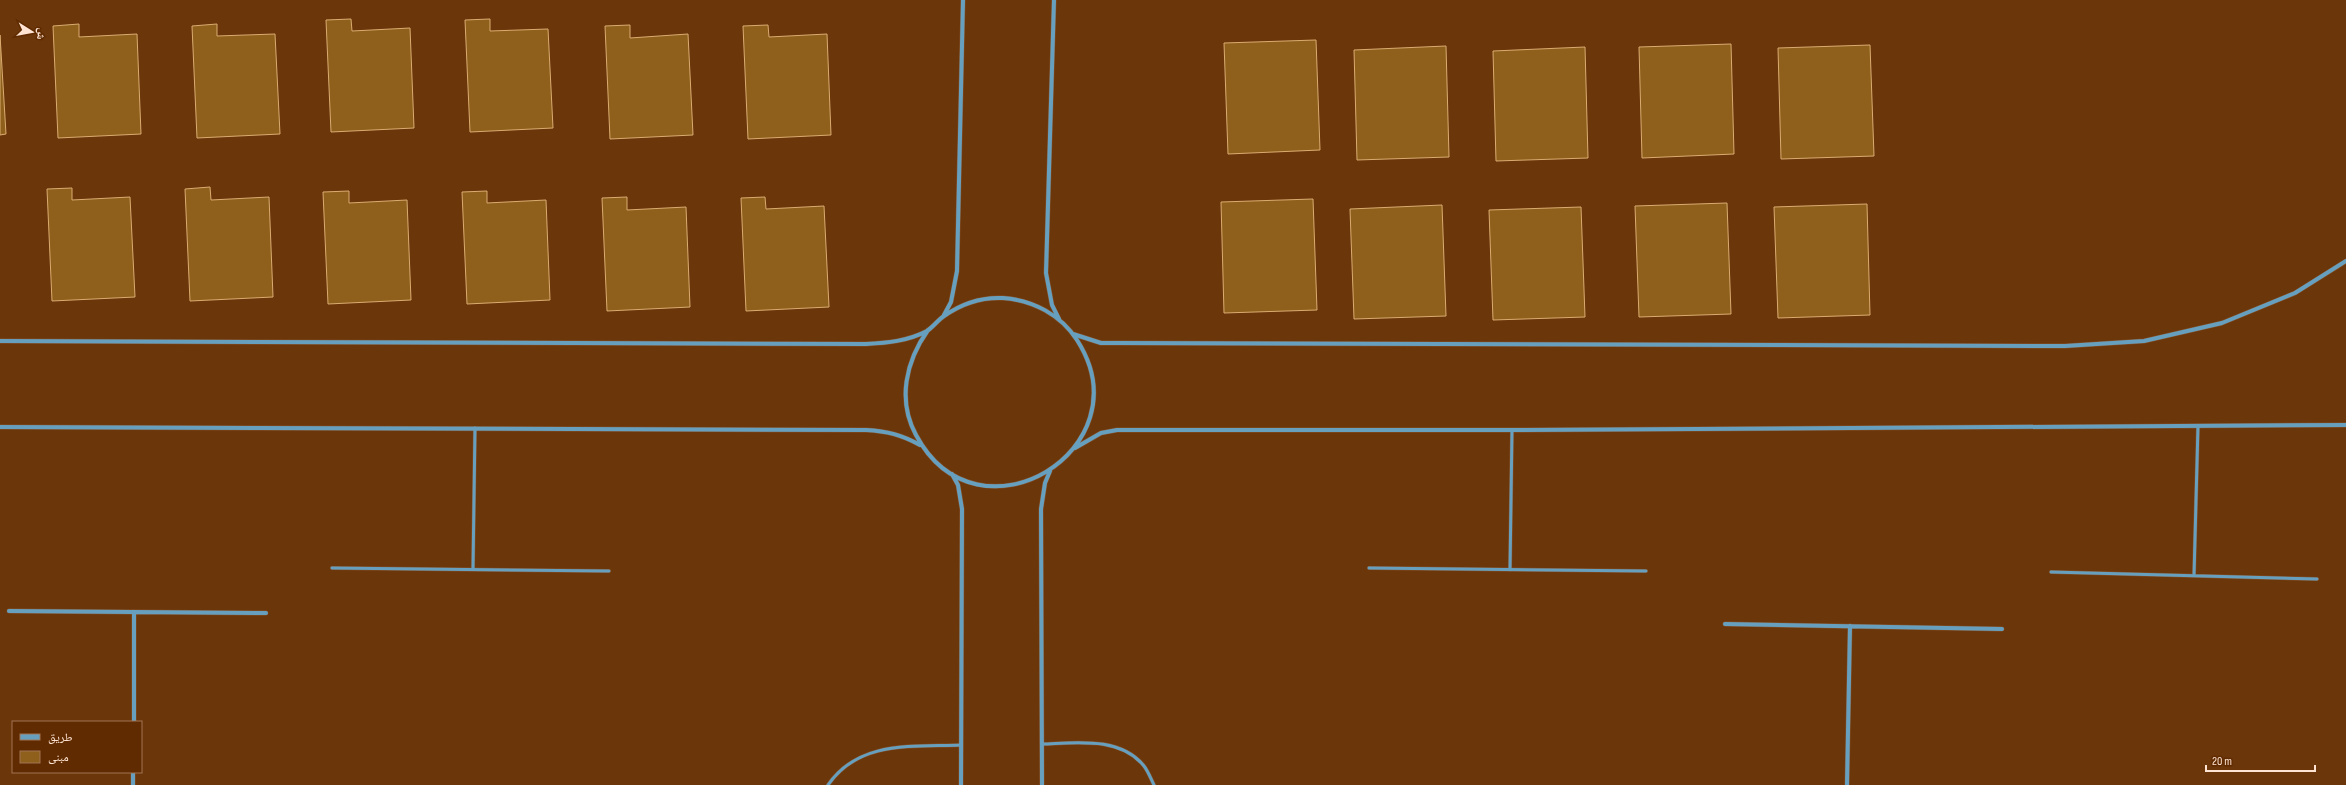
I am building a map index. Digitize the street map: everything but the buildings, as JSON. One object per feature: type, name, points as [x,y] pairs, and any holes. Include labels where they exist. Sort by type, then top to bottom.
[{"type":"street","points":[[943,316],[951,302],[957,272],[963,0]]},
{"type":"street","points":[[1054,0],[1046,273],[1050,300],[1059,319]]},
{"type":"street","points":[[1073,334],[1101,343],[2081,345],[2144,341],[2222,323],[2295,293],[2346,261]]},
{"type":"street","points":[[1002,298],[1022,300],[1041,308],[1059,319],[1073,334],[1084,352],[1091,371],[1093,392],[1091,412],[1084,432],[1073,450],[1063,462],[1050,471],[1032,480],[1012,486],[991,486],[971,482],[952,474],[935,462],[922,446],[912,428],[906,408],[905,387],[908,366],[916,347],[928,330],[943,316],[962,305],[981,299],[1002,298]]},
{"type":"street","points":[[0,341],[866,344],[908,338],[928,330]]},
{"type":"street","points":[[1073,450],[1086,440],[1101,433],[1117,430],[1512,430],[2346,424]]},
{"type":"street","points":[[0,427],[866,430],[886,431],[905,436],[922,446]]},
{"type":"street","points":[[1042,785],[1041,509],[1042,496],[1050,471]]},
{"type":"street","points":[[952,474],[958,485],[962,509],[961,785]]},
{"type":"street","points":[[9,611],[266,613]]},
{"type":"street","points":[[134,612],[134,721]]},
{"type":"street","points":[[1725,624],[2002,629]]},
{"type":"street","points":[[1847,785],[1850,626]]},
{"type":"street","points":[[133,773],[133,785]]},
{"type":"lane","points":[[2194,576],[2198,426]]},
{"type":"lane","points":[[473,569],[475,428]]},
{"type":"lane","points":[[1510,570],[1512,430]]},
{"type":"lane","points":[[332,568],[609,571]]},
{"type":"lane","points":[[1369,568],[1646,571]]},
{"type":"lane","points":[[2051,572],[2317,579]]},
{"type":"lane","points":[[1042,744],[1100,743],[1124,750],[1143,765],[1154,785]]},
{"type":"lane","points":[[828,785],[837,772],[860,756],[887,748],[961,745]]}]
